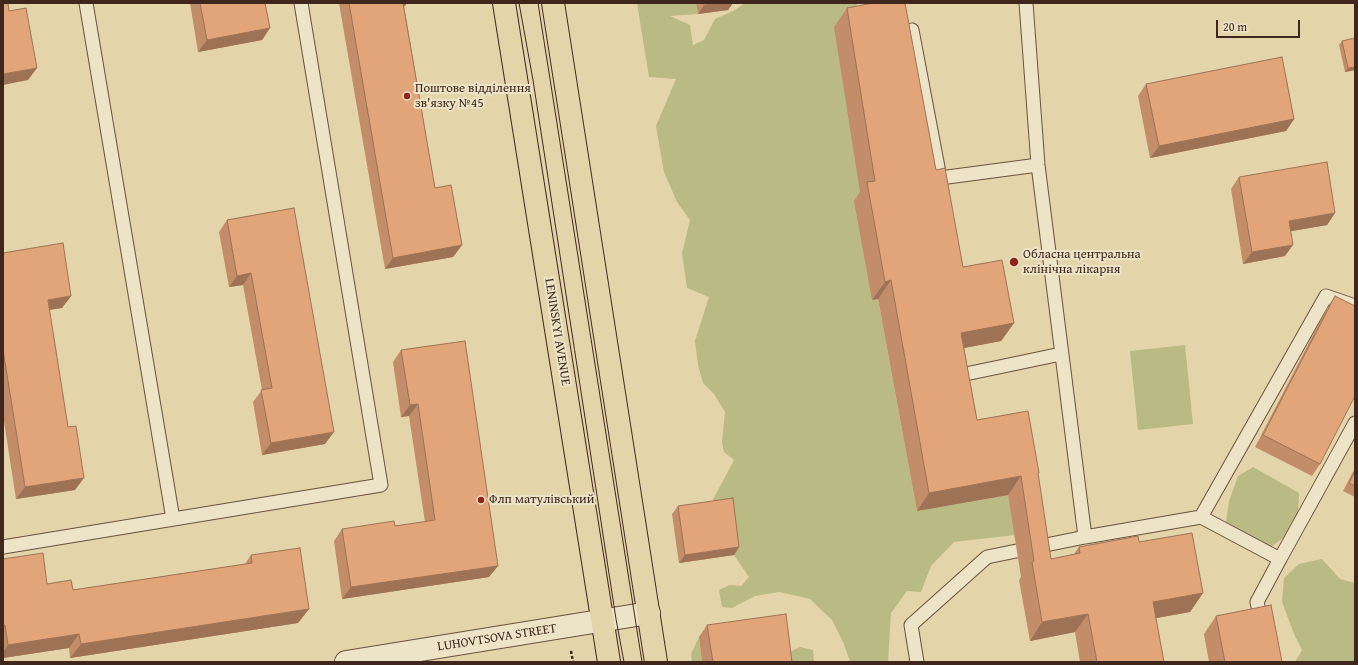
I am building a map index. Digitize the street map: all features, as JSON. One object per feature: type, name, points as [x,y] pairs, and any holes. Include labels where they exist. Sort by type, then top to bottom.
[{"type":"main road","name":"LENINSKYI AVENUE","points":[[504,3],[609,662]]},
{"type":"main road","points":[[553,3],[656,662]]},
{"type":"street","name":"LUHOVTSOVA STREET","points":[[346,662],[649,613]]},
{"type":"lane","points":[[86,3],[173,519]]},
{"type":"lane","points":[[3,547],[381,485],[301,3]]},
{"type":"lane","points":[[1026,3],[1038,165],[1085,537]]},
{"type":"lane","points":[[912,30],[940,178],[1038,165]]},
{"type":"lane","points":[[1201,517],[1326,296],[1355,306]]},
{"type":"lane","points":[[958,391],[956,376],[1061,354]]},
{"type":"lane","points":[[1264,639],[1257,602],[1355,423]]},
{"type":"lane","points":[[917,662],[911,624],[987,557],[1085,537],[1201,517],[1280,559]]},
{"type":"green space","points":[[637,3],[696,3],[698,14],[670,16],[690,25],[693,45],[704,40],[715,19],[735,10],[745,3],[857,3],[856,22],[835,27],[862,199],[872,300],[878,299],[917,511],[1008,495],[1015,535],[954,542],[931,566],[921,592],[907,591],[891,613],[888,662],[850,662],[844,644],[832,620],[810,599],[779,592],[755,596],[732,608],[722,607],[719,590],[730,585],[741,586],[749,577],[734,555],[708,509],[734,460],[724,452],[722,442],[725,412],[714,394],[703,383],[698,365],[695,341],[709,297],[687,288],[682,253],[690,220],[677,202],[664,172],[656,126],[676,79],[649,77]]},
{"type":"green space","points":[[1185,345],[1193,424],[1138,430],[1130,351]]},
{"type":"green space","points":[[1253,467],[1299,493],[1298,512],[1283,538],[1271,547],[1226,522],[1229,501],[1238,476]]},
{"type":"green space","points":[[1322,559],[1340,579],[1355,583],[1355,662],[1295,662],[1302,650],[1294,634],[1282,602],[1284,578],[1299,564]]},
{"type":"green space","points":[[699,637],[702,662],[692,662],[691,654]]},
{"type":"green space","points":[[800,647],[813,650],[814,662],[782,662],[784,655]]},
{"type":"building","points":[[3,3],[8,3],[9,11],[26,8],[37,68],[3,74]]},
{"type":"building","points":[[200,3],[265,3],[270,28],[207,40]]},
{"type":"building","points":[[349,3],[403,3],[435,188],[451,185],[462,245],[393,258]]},
{"type":"building","points":[[703,3],[721,3],[704,5]]},
{"type":"building","points":[[873,3],[905,3],[936,170],[945,168],[963,267],[1002,260],[1014,323],[961,333],[977,420],[1028,411],[1039,473],[1051,559],[1080,553],[1079,547],[1138,536],[1139,542],[1192,533],[1203,593],[1153,602],[1164,662],[1097,662],[1088,614],[1042,622],[1032,562],[1034,561],[1021,476],[929,493],[891,280],[885,282],[867,182],[875,181],[847,8]]},
{"type":"building","points":[[1355,38],[1355,67],[1348,68],[1342,41]]},
{"type":"building","points":[[1282,57],[1294,119],[1159,146],[1146,84]]},
{"type":"building","points":[[1327,162],[1335,213],[1289,221],[1293,245],[1252,252],[1239,177]]},
{"type":"building","points":[[294,208],[334,432],[271,443],[261,390],[272,388],[251,273],[237,276],[227,220]]},
{"type":"building","points":[[63,243],[71,296],[48,300],[68,427],[76,426],[84,478],[25,487],[3,350],[3,253]]},
{"type":"building","points":[[1335,296],[1355,306],[1355,396],[1320,464],[1263,435]]},
{"type":"building","points":[[465,341],[498,566],[351,587],[342,529],[394,521],[395,526],[435,520],[418,404],[410,405],[401,350]]},
{"type":"building","points":[[1355,471],[1355,486],[1349,483]]},
{"type":"building","points":[[733,498],[739,547],[685,555],[678,506]]},
{"type":"building","points":[[300,548],[309,609],[81,644],[79,634],[8,645],[5,625],[3,625],[3,559],[43,553],[47,584],[71,580],[73,590],[252,563],[251,555]]},
{"type":"building","points":[[1271,605],[1282,662],[1225,662],[1216,616]]},
{"type":"building","points":[[786,614],[792,662],[713,662],[707,625]]},
{"type":"tram line","points":[[519,3],[533,80],[616,619],[624,662]]},
{"type":"tram line","points":[[538,3],[642,662]]},
{"type":"place","name":"Поштове відділення зв'язку №45","points":[[407,96]]},
{"type":"place","name":"Обласна центральна клінічна лікарня","points":[[1014,262]]},
{"type":"place","name":"Флп матулівський","points":[[481,500]]}]
